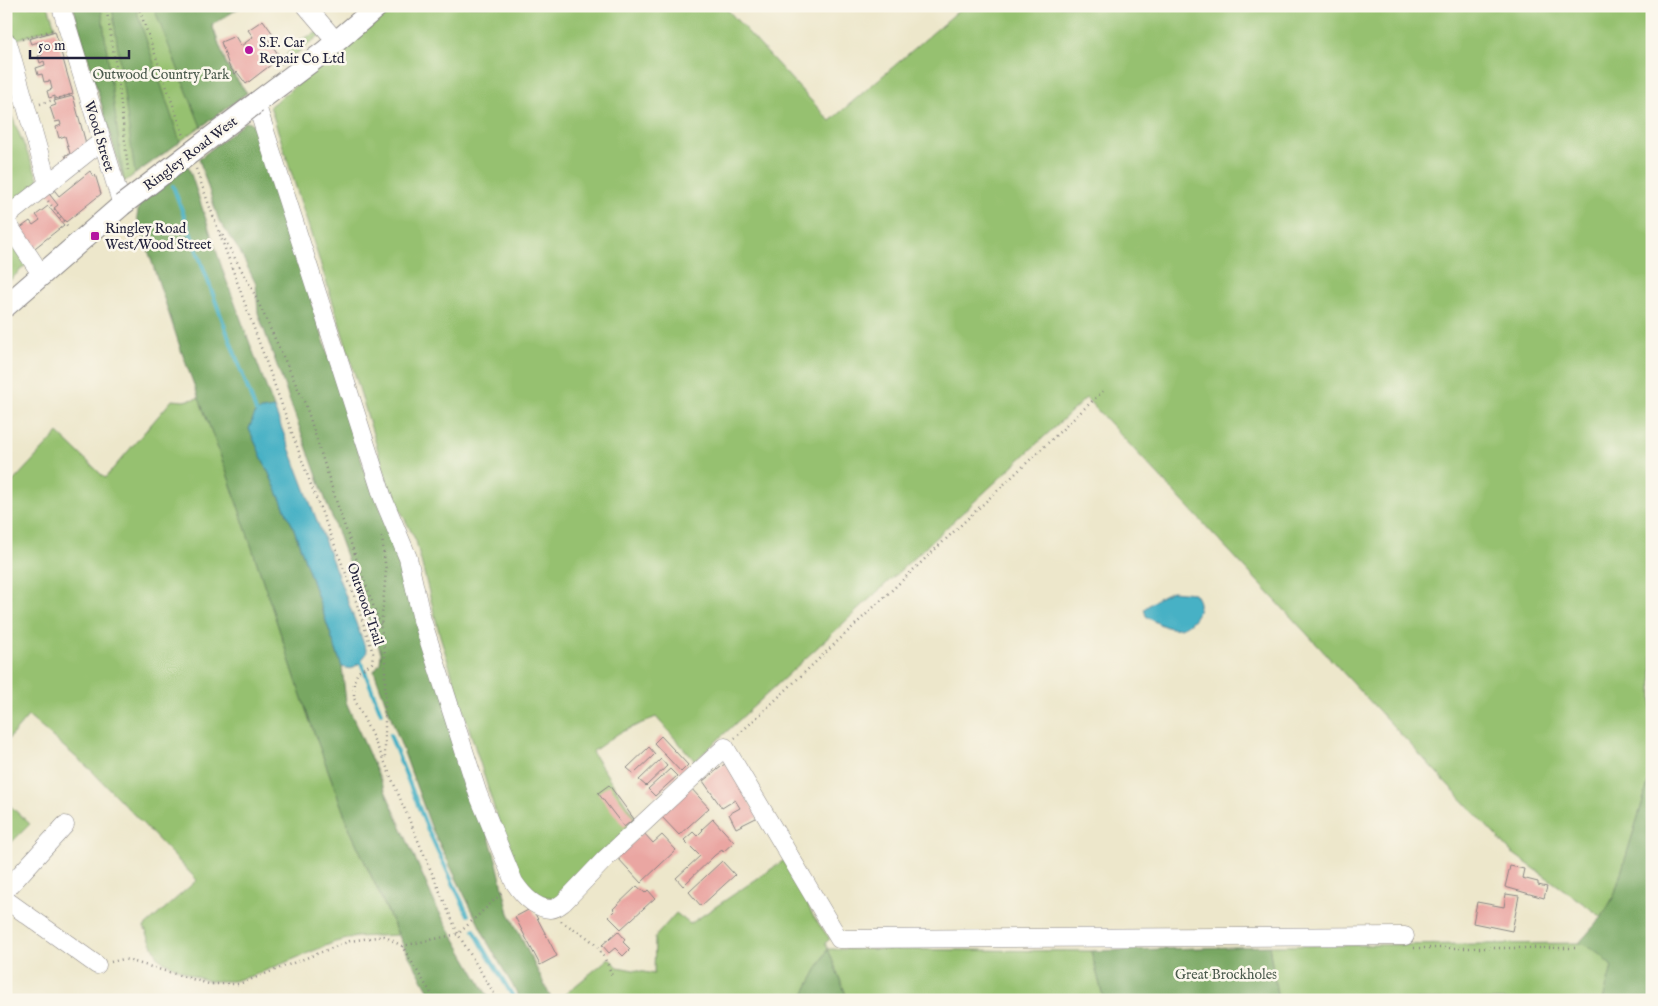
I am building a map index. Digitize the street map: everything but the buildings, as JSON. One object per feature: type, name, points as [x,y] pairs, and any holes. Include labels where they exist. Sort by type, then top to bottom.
[{"type":"main road","name":"Ringley Road West","points":[[6,306],[122,204],[256,103],[378,6]]},
{"type":"street","points":[[306,6],[336,41]]},
{"type":"street","name":"Wood Street","points":[[64,18],[122,204]]},
{"type":"street","points":[[8,43],[26,108],[44,187]]},
{"type":"street","points":[[256,103],[383,498],[408,558],[422,620],[478,794],[514,882],[522,894],[530,901],[550,909],[564,902],[606,858],[725,747],[839,940],[1405,936]]},
{"type":"street","points":[[6,217],[102,141]]},
{"type":"street","points":[[6,221],[41,274]]},
{"type":"street","points":[[6,890],[65,825]]},
{"type":"street","points":[[6,900],[97,965]]},
{"type":"path","points":[[106,6],[119,86],[128,172]]},
{"type":"path","points":[[8,43],[64,18]]},
{"type":"path","points":[[26,108],[86,90]]},
{"type":"path","points":[[44,187],[80,241]]},
{"type":"path","points":[[216,224],[252,289],[306,406],[340,513],[381,627],[386,655],[385,763]]},
{"type":"path","name":"Outwood Trail","points":[[237,281],[374,653],[372,663],[358,672],[354,682],[354,698],[385,763],[458,934],[498,1000]]},
{"type":"path","points":[[725,747],[1103,392]]},
{"type":"path","points":[[381,627],[386,570],[382,534]]},
{"type":"path","points":[[402,946],[458,934],[514,882]]},
{"type":"path","points":[[550,909],[554,915],[572,930],[592,941],[600,950],[612,976]]},
{"type":"path","points":[[97,965],[124,960],[209,984],[239,984],[350,941],[384,936],[402,946],[435,1000]]},
{"type":"green space","points":[[6,6],[48,6],[55,27],[6,43]]},
{"type":"green space","name":"Outwood Country Park","points":[[73,6],[242,6],[212,25],[227,66],[247,93],[124,182]]},
{"type":"green space","points":[[73,6],[101,6],[124,182]]},
{"type":"green space","points":[[112,6],[135,6],[180,142],[135,174]]},
{"type":"green space","points":[[153,6],[242,6],[212,25],[227,66],[247,93],[201,127]]},
{"type":"green space","points":[[396,6],[724,6],[830,121],[964,6],[1652,6],[1652,771],[1614,896],[1602,917],[1511,852],[1086,398],[695,761],[656,717],[619,733],[592,752],[637,821],[557,898],[531,895],[515,874],[440,636],[416,541],[390,490],[270,106]]},
{"type":"green space","points":[[319,32],[320,35],[281,66],[280,62],[299,40]]},
{"type":"green space","points":[[6,109],[12,117],[39,180],[6,211]]},
{"type":"green space","points":[[245,122],[251,123],[257,128],[367,478],[402,556],[497,863],[509,913],[552,1000],[521,1000],[488,943],[432,829],[374,671],[380,663],[381,653],[258,313],[256,284],[239,250],[219,221],[199,159]]},
{"type":"green space","points":[[188,165],[224,274],[274,408],[256,411],[249,429],[294,529],[342,667],[346,702],[437,908],[490,1000],[434,1000],[405,949],[351,832],[308,716],[227,473],[182,353],[137,217],[139,205]]},
{"type":"green space","points":[[6,229],[29,262],[6,284]]},
{"type":"green space","points":[[199,398],[227,473],[308,716],[351,832],[398,935],[356,937],[335,942],[255,975],[233,981],[209,981],[193,976],[159,959],[144,927],[197,880],[92,771],[28,716],[6,742],[6,489],[58,433],[105,478],[172,400],[184,401]]},
{"type":"green space","points":[[1652,771],[1652,1000],[1603,1000],[1612,967],[1597,952],[1579,943],[1602,917],[1614,896]]},
{"type":"green space","points":[[6,802],[30,824],[6,848]]},
{"type":"green space","points":[[786,859],[813,916],[830,939],[825,943],[828,949],[801,1000],[558,1000],[609,958],[618,967],[654,974],[655,937],[676,913],[690,924]]},
{"type":"green space","points":[[1579,943],[1597,952],[1612,967],[1603,1000],[1278,1000],[1269,946]]},
{"type":"green space","name":"Great Brockholes","points":[[1269,946],[1278,1000],[1104,1000],[1091,951]]},
{"type":"green space","points":[[828,949],[1091,951],[1104,1000],[848,1000]]},
{"type":"green space","points":[[828,949],[848,1000],[801,1000]]},
{"type":"water","points":[[274,408],[367,652],[361,662],[351,669],[342,667],[294,529],[249,429],[256,411]]},
{"type":"water","points":[[1172,591],[1194,593],[1199,601],[1195,618],[1189,624],[1182,627],[1166,627],[1157,623],[1146,616],[1144,609],[1158,598]]},
{"type":"waterway","points":[[173,186],[256,411]]},
{"type":"waterway","points":[[361,662],[381,713]]},
{"type":"waterway","points":[[390,735],[428,830],[468,915]]},
{"type":"waterway","points":[[474,930],[515,1000]]},
{"type":"place","name":"S.F. Car Repair Co Ltd","points":[[249,50]]},
{"type":"place","name":"Ringley Road West/Wood Street","points":[[95,236]]}]
